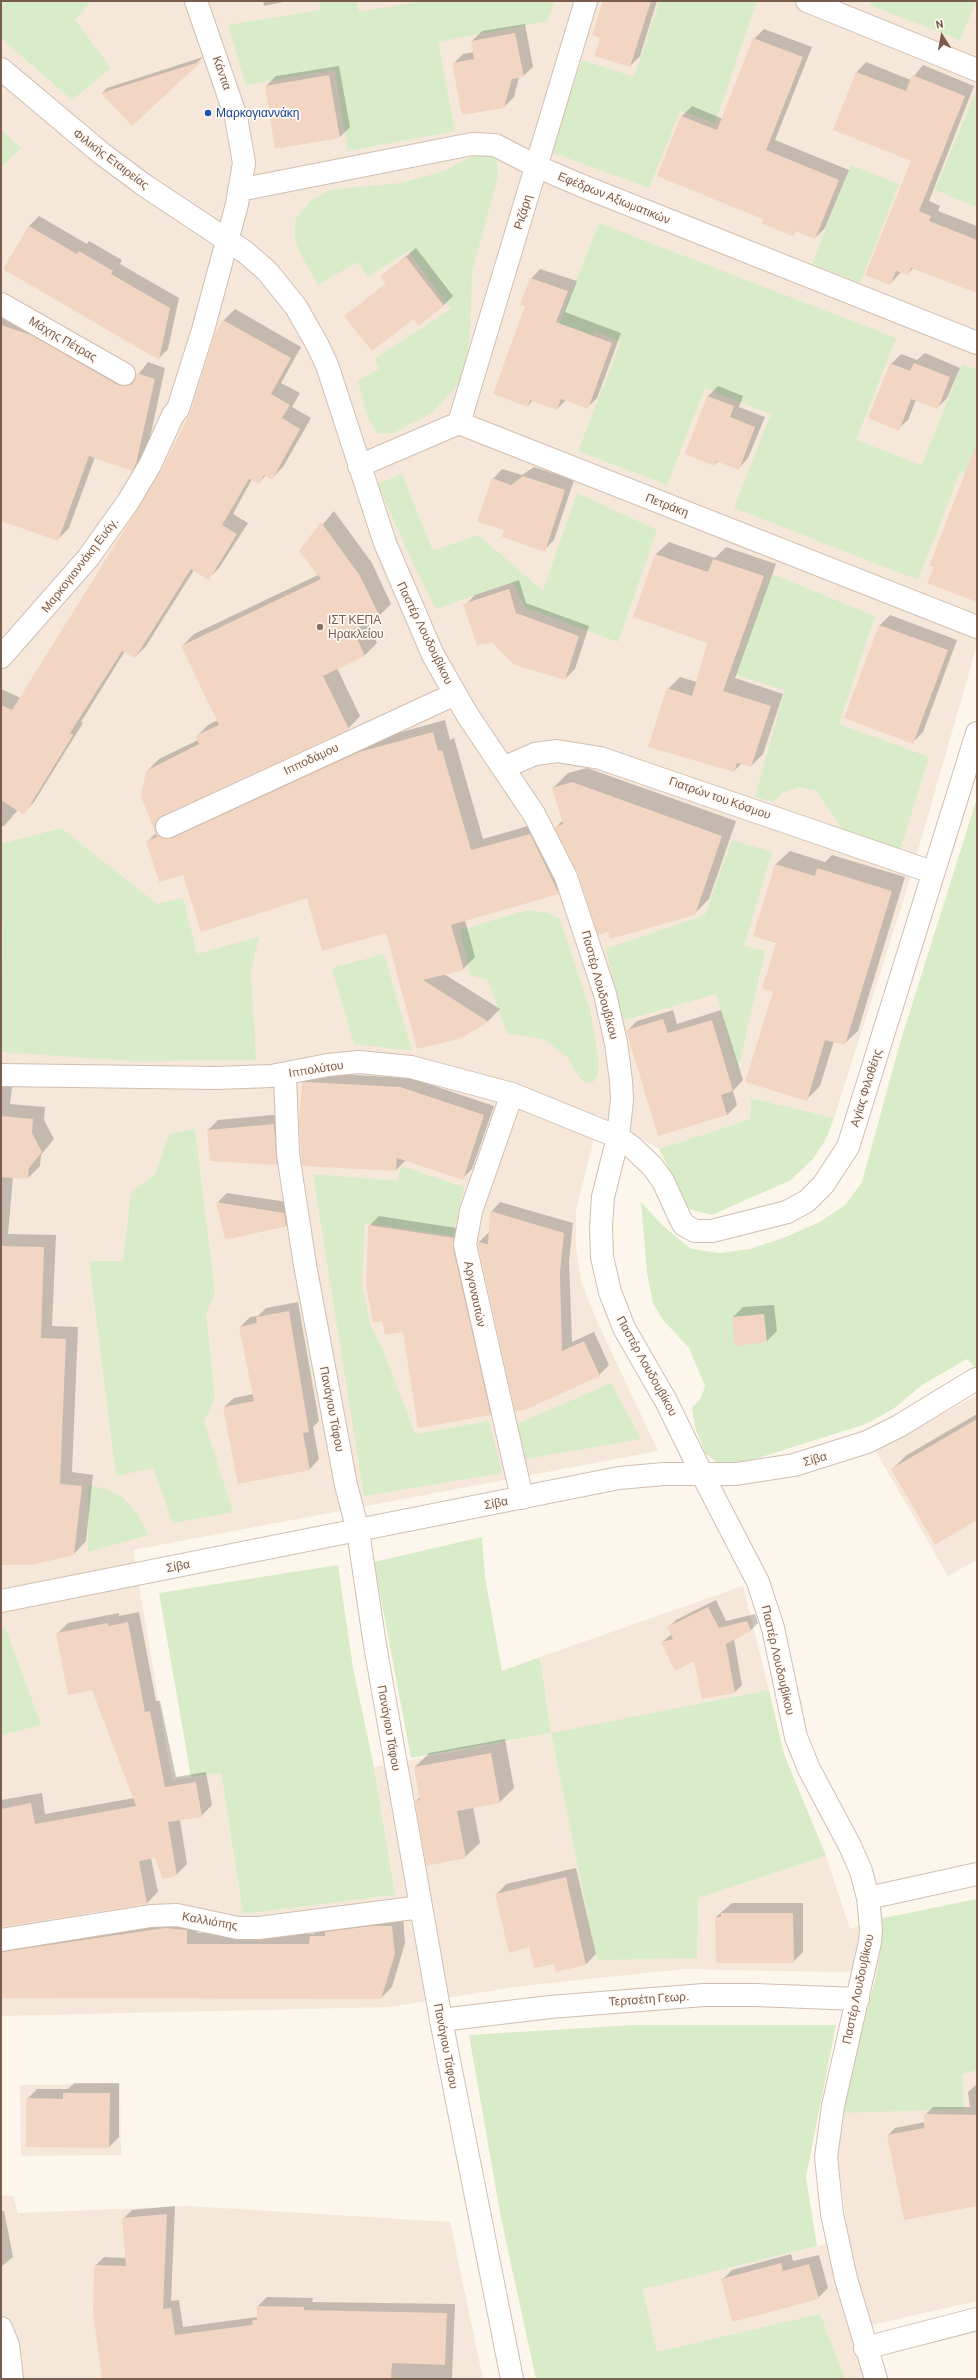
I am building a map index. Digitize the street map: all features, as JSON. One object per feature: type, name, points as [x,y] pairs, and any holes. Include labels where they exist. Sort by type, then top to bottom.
[{"type":"street","name":"Κάντια","points":[[196,1],[226,85],[241,137],[244,170],[228,241]]},
{"type":"street","name":"Ριζάρη","points":[[459,423],[586,1]]},
{"type":"street","points":[[807,1],[977,70]]},
{"type":"street","name":"Φιλικής Εταιρείας","points":[[1,69],[101,153],[228,241]]},
{"type":"street","name":"Εφέδρων Αξιωματικών","points":[[240,190],[485,143],[506,148],[536,166],[977,343]]},
{"type":"street","name":"Παστέρ Λουδουβίκου","points":[[228,241],[267,272],[282,288],[307,325],[327,365],[379,528],[401,585],[432,654],[455,694],[505,767],[550,843],[566,877],[593,954],[605,994],[619,1064],[622,1099],[618,1137],[603,1197],[601,1226],[602,1257],[610,1292],[624,1328],[666,1401],[758,1582],[773,1628],[796,1737],[809,1769],[850,1846],[861,1871],[868,1898],[871,1929],[858,1999],[833,2106],[826,2157],[832,2214],[847,2285],[865,2348],[876,2379]]},
{"type":"street","name":"Μαρκογιαννάκη Ευάγ.","points":[[1,657],[88,558],[114,524],[150,465],[184,392],[228,241]]},
{"type":"street","name":"Μάχης Πέτρας","points":[[1,304],[124,374]]},
{"type":"street","points":[[359,466],[459,423]]},
{"type":"street","name":"Πετράκη","points":[[459,423],[977,627]]},
{"type":"street","name":"Ιπποδάμου","points":[[168,827],[455,694]]},
{"type":"street","name":"Αγίας Φιλοθέης","points":[[618,1137],[632,1147],[652,1166],[663,1181],[684,1225],[695,1231],[712,1230],[787,1212],[807,1201],[823,1185],[848,1147],[932,872],[977,732]]},
{"type":"street","name":"Γιατρών του Κόσμου","points":[[505,767],[535,754],[557,751],[600,758],[932,872]]},
{"type":"street","name":"Ιππολύτου","points":[[1,1075],[216,1078],[284,1074],[348,1063],[391,1064],[434,1072],[512,1094],[618,1137]]},
{"type":"street","name":"Πανάγιου Τάφου","points":[[284,1074],[288,1154],[305,1265],[346,1485],[358,1531],[375,1645],[441,2020],[512,2379]]},
{"type":"street","name":"Αργοναυτών","points":[[512,1094],[471,1211],[465,1245],[468,1266],[522,1498]]},
{"type":"street","name":"Σίβα","points":[[1,1601],[618,1478],[664,1474],[736,1474],[766,1470],[834,1454],[867,1442],[899,1426],[976,1379]]},
{"type":"street","points":[[868,1898],[977,1874]]},
{"type":"street","name":"Καλλιόπης","points":[[1,1940],[151,1916],[177,1915],[238,1928],[259,1928],[421,1907]]},
{"type":"street","name":"Τερτσέτη Γεωρ.","points":[[441,2020],[550,2007],[704,1995],[755,1994],[858,1999]]},
{"type":"street","points":[[865,2348],[977,2319]]},
{"type":"street","points":[[1,2328],[8,2345],[12,2379]]},
{"type":"shaded area","points":[[1,1],[977,1],[977,645],[906,892],[834,1118],[751,1098],[750,1119],[659,1149],[597,1114],[592,1147],[576,1210],[576,1246],[581,1281],[597,1321],[658,1451],[133,1550],[172,1780],[221,1773],[243,1914],[395,1895],[374,1767],[551,1733],[540,1657],[743,1586],[769,1690],[551,1734],[598,1960],[698,1898],[826,1856],[850,1929],[879,1919],[977,1899],[977,2301],[850,2330],[866,2379],[663,2379],[643,2288],[848,2239],[837,2149],[841,2113],[877,1973],[684,1969],[522,1986],[390,2007],[1,2016]]},
{"type":"shaded area","points":[[977,1395],[977,1560],[948,1576],[875,1450]]},
{"type":"shaded area","points":[[120,2084],[121,2155],[21,2156],[20,2085]]},
{"type":"shaded area","points":[[1,2195],[13,2196],[18,2213],[189,2206],[450,2222],[483,2379],[1,2379]]},
{"type":"green space","points":[[1,1],[91,1],[75,20],[111,68],[72,100],[1,38]]},
{"type":"green space","points":[[319,1],[357,1],[359,12],[423,1],[555,1],[547,21],[438,42],[455,131],[348,151],[335,70],[246,85],[228,25],[320,10]]},
{"type":"green space","points":[[660,1],[757,1],[715,123],[680,111],[649,188],[551,152],[582,60],[634,77]]},
{"type":"green space","points":[[871,1],[976,1],[960,40],[870,5]]},
{"type":"green space","points":[[976,91],[977,92],[977,207],[935,190]]},
{"type":"green space","points":[[1,129],[21,148],[1,168]]},
{"type":"green space","points":[[477,154],[489,154],[497,161],[498,176],[472,272],[470,330],[465,372],[454,389],[432,413],[393,433],[378,434],[368,418],[358,381],[379,369],[375,358],[451,309],[408,251],[368,277],[358,262],[318,285],[298,249],[294,233],[296,218],[312,200],[329,190],[401,183],[444,171]]},
{"type":"green space","points":[[851,165],[899,184],[860,283],[812,264]]},
{"type":"green space","points":[[599,223],[896,338],[856,440],[922,465],[962,364],[977,370],[977,478],[960,472],[918,580],[734,508],[771,414],[705,388],[667,485],[578,451],[621,342],[595,331],[587,352],[559,324]]},
{"type":"green space","points":[[402,474],[433,551],[478,535],[543,591],[577,493],[657,530],[618,642],[526,608],[512,582],[436,609],[411,559],[378,484]]},
{"type":"green space","points":[[772,574],[875,616],[839,724],[929,757],[900,850],[843,829],[816,791],[800,787],[783,792],[773,802],[755,797],[785,690],[735,675]]},
{"type":"green space","points":[[977,798],[977,1369],[967,1359],[922,1385],[893,1409],[866,1424],[752,1460],[719,1464],[705,1453],[695,1427],[692,1408],[701,1398],[705,1386],[689,1348],[663,1320],[653,1303],[647,1273],[641,1202],[662,1225],[691,1249],[720,1253],[750,1249],[783,1238],[820,1222],[845,1205],[862,1182],[900,1043]]},
{"type":"green space","points":[[61,828],[157,904],[183,898],[197,954],[259,937],[251,971],[256,1060],[133,1061],[1,1052],[3,920],[1,919],[1,844]]},
{"type":"green space","points":[[732,840],[772,852],[744,946],[765,951],[738,1069],[716,994],[622,1021],[606,949],[705,915]]},
{"type":"green space","points":[[528,910],[548,913],[560,919],[590,1010],[599,1063],[597,1077],[592,1083],[585,1083],[576,1073],[568,1057],[543,1039],[507,1033],[488,980],[470,975],[460,930]]},
{"type":"green space","points":[[384,954],[412,1051],[354,1044],[332,968]]},
{"type":"green space","points":[[751,1098],[834,1118],[826,1139],[813,1159],[791,1180],[712,1215],[689,1209],[659,1149],[750,1119]]},
{"type":"green space","points":[[195,1129],[215,1293],[206,1313],[215,1397],[204,1422],[233,1512],[173,1523],[153,1468],[116,1476],[89,1261],[123,1261],[131,1193],[155,1175],[169,1134]]},
{"type":"green space","points":[[401,1166],[464,1187],[453,1236],[365,1223],[362,1284],[371,1327],[383,1350],[415,1434],[489,1421],[502,1473],[364,1496],[313,1174],[398,1181]]},
{"type":"green space","points":[[611,1383],[641,1439],[526,1459],[517,1424]]},
{"type":"green space","points":[[88,1485],[105,1489],[124,1498],[139,1517],[149,1535],[88,1552]]},
{"type":"green space","points":[[482,1537],[485,1577],[502,1671],[540,1657],[551,1733],[411,1758],[374,1562]]},
{"type":"green space","points":[[338,1565],[353,1668],[374,1767],[395,1895],[243,1914],[221,1773],[191,1777],[159,1593]]},
{"type":"green space","points":[[5,1627],[41,1725],[1,1735],[1,1629]]},
{"type":"green space","points":[[769,1690],[784,1754],[826,1856],[698,1898],[697,1958],[597,1960],[551,1733]]},
{"type":"green space","points":[[977,1899],[977,2070],[962,2074],[964,2109],[841,2113],[844,2096],[877,1973],[880,1953],[879,1919]]},
{"type":"green space","points":[[634,2025],[836,2025],[806,2177],[817,2246],[643,2289],[657,2352],[820,2314],[845,2379],[536,2379],[501,2218],[469,2035]]},
{"type":"building","points":[[603,1],[651,1],[630,67],[594,56],[600,38],[592,35]]},
{"type":"building","points":[[515,33],[524,77],[512,79],[504,108],[462,115],[452,63],[474,59],[471,41]]},
{"type":"building","points":[[753,38],[803,57],[766,150],[839,180],[815,239],[795,231],[793,236],[761,223],[763,219],[657,176],[681,116],[717,130]]},
{"type":"building","points":[[202,61],[132,126],[101,93]]},
{"type":"building","points":[[856,72],[906,91],[912,75],[965,96],[919,211],[931,216],[929,221],[977,240],[977,293],[911,268],[908,275],[896,271],[890,285],[865,275],[911,161],[833,130]]},
{"type":"building","points":[[329,75],[340,138],[275,149],[265,86]]},
{"type":"building","points":[[29,226],[77,254],[79,251],[113,271],[111,274],[170,308],[159,360],[3,269]]},
{"type":"building","points":[[406,257],[444,306],[418,326],[414,319],[372,351],[344,316],[386,284],[380,276]]},
{"type":"building","points":[[530,278],[568,291],[556,322],[612,343],[588,409],[561,399],[557,410],[530,400],[528,407],[493,394],[525,306],[520,305]]},
{"type":"building","points":[[223,320],[291,358],[271,394],[290,405],[282,418],[300,429],[272,480],[264,475],[259,484],[249,479],[222,525],[237,534],[209,580],[191,569],[135,658],[122,651],[70,733],[73,735],[24,815],[1,800],[1,705],[12,710],[161,471],[190,413],[215,333]]},
{"type":"building","points":[[1,325],[31,335],[118,385],[131,385],[135,380],[136,373],[155,379],[136,464],[132,471],[89,456],[58,541],[1,521]]},
{"type":"building","points":[[890,363],[910,371],[914,363],[950,377],[938,409],[911,399],[899,431],[868,418]]},
{"type":"building","points":[[707,396],[734,406],[730,417],[755,427],[739,470],[716,461],[714,466],[685,454]]},
{"type":"building","points":[[975,448],[977,449],[977,602],[927,583],[934,567],[929,566]]},
{"type":"building","points":[[523,476],[565,490],[545,552],[502,537],[504,530],[477,522],[492,478],[511,485]]},
{"type":"building","points":[[321,522],[360,576],[380,617],[353,629],[365,656],[323,676],[349,729],[162,816],[157,820],[156,832],[160,837],[172,838],[359,752],[433,732],[438,751],[442,750],[471,850],[530,834],[559,894],[451,925],[464,970],[423,980],[489,1022],[459,1039],[417,1049],[386,933],[322,951],[307,898],[201,932],[183,875],[159,882],[146,841],[157,837],[141,796],[146,771],[199,744],[195,736],[219,725],[181,646],[321,579],[299,551]]},
{"type":"building","points":[[655,554],[708,572],[713,559],[764,576],[723,691],[771,706],[751,767],[737,763],[734,772],[648,747],[667,688],[692,696],[707,643],[633,617]]},
{"type":"building","points":[[509,589],[516,613],[579,636],[565,680],[515,665],[492,643],[477,645],[463,604]]},
{"type":"building","points":[[879,625],[948,650],[913,744],[844,718]]},
{"type":"building","points":[[572,782],[722,836],[695,915],[610,939],[608,932],[598,935],[578,873],[554,827],[563,824],[552,788]]},
{"type":"building","points":[[775,864],[815,876],[817,868],[892,891],[845,1045],[825,1040],[807,1101],[745,1082],[773,992],[762,989],[776,943],[753,936]]},
{"type":"building","points":[[663,1019],[668,1033],[712,1020],[733,1091],[721,1095],[727,1115],[658,1136],[626,1030]]},
{"type":"building","points":[[302,1083],[400,1087],[484,1115],[463,1180],[397,1158],[396,1171],[302,1166],[299,1121]]},
{"type":"building","points":[[1,1116],[33,1119],[32,1133],[42,1152],[29,1168],[28,1179],[1,1177]]},
{"type":"building","points":[[274,1124],[277,1165],[210,1161],[207,1130]]},
{"type":"building","points":[[216,1202],[284,1213],[286,1226],[225,1240]]},
{"type":"building","points":[[490,1211],[564,1233],[560,1272],[562,1351],[584,1341],[600,1376],[527,1409],[515,1411],[478,1245],[478,1242],[488,1244]]},
{"type":"building","points":[[368,1225],[454,1238],[453,1248],[491,1415],[418,1428],[403,1332],[385,1335],[382,1321],[373,1323],[366,1285]]},
{"type":"building","points":[[1,1246],[44,1247],[41,1338],[66,1339],[60,1484],[82,1486],[74,1555],[32,1565],[1,1565]]},
{"type":"building","points":[[289,1311],[309,1432],[303,1433],[310,1470],[238,1484],[223,1407],[254,1401],[239,1327],[257,1323],[256,1317]]},
{"type":"building","points":[[764,1314],[767,1342],[735,1346],[732,1317]]},
{"type":"building","points":[[977,1419],[977,1520],[935,1545],[891,1469]]},
{"type":"building","points":[[708,1607],[719,1628],[747,1621],[751,1631],[726,1644],[735,1693],[702,1699],[694,1661],[675,1671],[661,1642],[673,1639],[667,1627]]},
{"type":"building","points":[[128,1622],[145,1712],[150,1711],[165,1787],[196,1782],[202,1817],[168,1822],[177,1876],[163,1879],[155,1858],[139,1861],[147,1904],[1,1927],[1,1809],[31,1803],[35,1824],[136,1806],[92,1690],[68,1695],[56,1633],[108,1623],[109,1626]]},
{"type":"building","points":[[491,1753],[500,1803],[457,1811],[466,1858],[426,1866],[415,1801],[420,1800],[414,1767]]},
{"type":"building","points":[[566,1877],[586,1965],[556,1972],[554,1964],[534,1968],[529,1947],[509,1953],[495,1894]]},
{"type":"building","points":[[721,1913],[793,1913],[794,1963],[716,1963],[715,1917],[721,1917]]},
{"type":"building","points":[[371,1926],[392,1926],[395,1954],[381,1999],[1,1998],[1,1952],[165,1928],[187,1930],[187,1944],[309,1944],[310,1936],[325,1936],[325,1932]]},
{"type":"building","points":[[63,2093],[110,2093],[109,2148],[26,2147],[26,2098],[63,2099]]},
{"type":"building","points":[[924,2114],[977,2115],[977,2206],[904,2220],[887,2135],[924,2128]]},
{"type":"building","points":[[167,2214],[163,2309],[171,2308],[175,2335],[252,2325],[253,2320],[257,2320],[257,2306],[304,2307],[304,2310],[447,2313],[445,2365],[392,2363],[391,2379],[102,2379],[93,2312],[94,2265],[126,2266],[122,2218]]},
{"type":"building","points":[[781,2263],[783,2271],[809,2264],[819,2299],[732,2322],[721,2279]]},
{"type":"place","name":"Μαρκογιαννάκη","points":[[208,113]]},
{"type":"place","name":"ΙΣΤ ΚΕΠΑ Ηρακλείου","points":[[320,627]]}]
